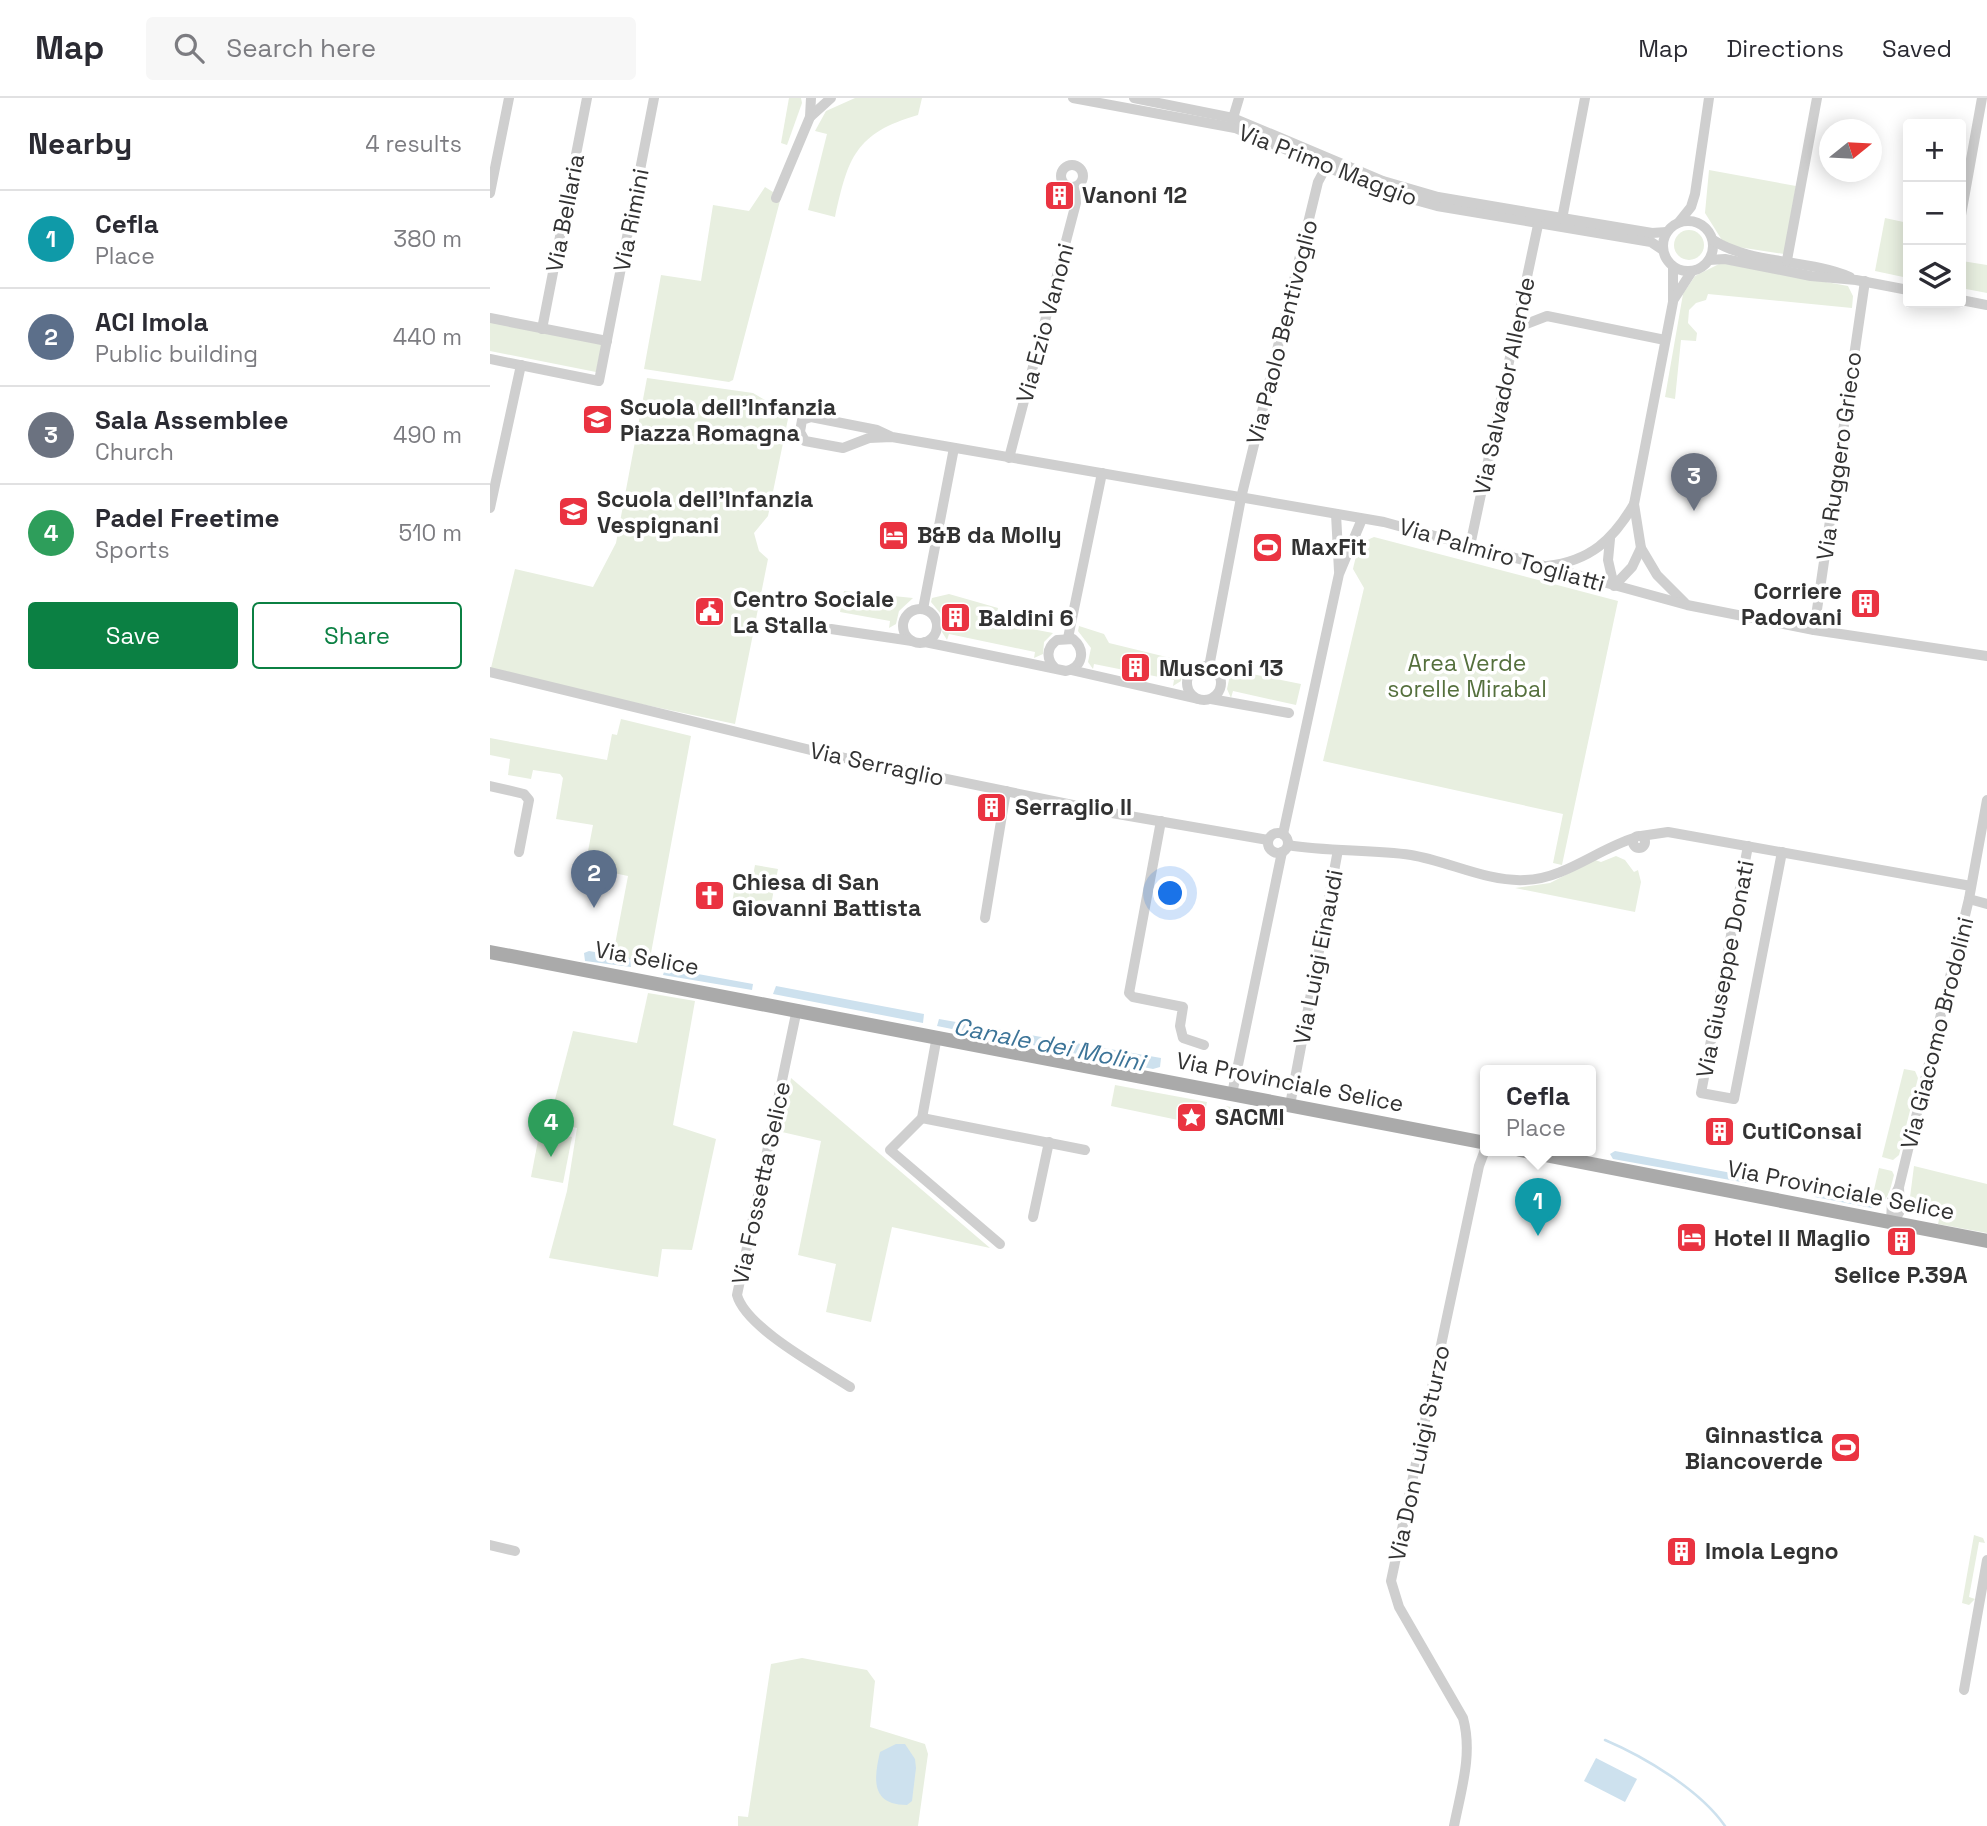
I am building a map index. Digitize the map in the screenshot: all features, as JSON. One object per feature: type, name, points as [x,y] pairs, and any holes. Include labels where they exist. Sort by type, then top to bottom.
[{"type":"main road","name":"Via Selice","points":[[490,952],[797,1009]]},
{"type":"main road","name":"Via Provinciale Selice","points":[[797,1009],[1480,1144]]},
{"type":"main road","name":"Via Provinciale Selice","points":[[1552,1156],[1893,1219],[1987,1241]]},
{"type":"street","points":[[490,193],[509,98]]},
{"type":"street","name":"Via Bellaria","points":[[542,329],[587,98]]},
{"type":"street","name":"Via Rimini","points":[[521,365],[599,381],[654,98]]},
{"type":"street","points":[[776,198],[810,117],[811,98]]},
{"type":"street","points":[[810,117],[831,98]]},
{"type":"street","name":"Via Primo Maggio","points":[[1073,98],[1235,128],[1386,192],[1437,206],[1651,242],[1663,250]]},
{"type":"street","name":"Via Primo Maggio","points":[[1134,98],[1233,118],[1394,185],[1438,197],[1652,233],[1667,232]]},
{"type":"street","points":[[1233,118],[1239,98]]},
{"type":"street","points":[[1562,219],[1586,98]]},
{"type":"street","points":[[1687,605],[1657,575],[1641,548],[1634,504],[1673,302],[1673,267],[1663,250],[1667,232],[1685,217],[1695,194],[1709,98]]},
{"type":"street","points":[[1787,260],[1817,98]]},
{"type":"street","points":[[1966,187],[1982,98]]},
{"type":"street","name":"Via Paolo Bentivoglio","points":[[1209,667],[1241,498],[1318,182],[1326,167]]},
{"type":"street","name":"Via Ezio Vanoni","points":[[1009,458],[1076,203],[1075,187]]},
{"type":"street","points":[[1695,194],[1700,224],[1713,240],[1726,249],[1835,271],[1861,281]]},
{"type":"street","points":[[1678,223],[1685,221],[1700,224]]},
{"type":"street","name":"Via Salvador Allende","points":[[1470,547],[1538,225]]},
{"type":"street","points":[[1709,260],[1713,240]]},
{"type":"street","points":[[1673,302],[1692,271],[1709,260],[1725,259],[1835,280],[1861,281],[1903,289]]},
{"type":"street","points":[[1673,267],[1692,271]]},
{"type":"street","name":"Via Ruggero Grieco","points":[[1814,630],[1861,281]]},
{"type":"street","points":[[1966,301],[1987,305]]},
{"type":"street","points":[[1516,328],[1547,316],[1665,340]]},
{"type":"street","points":[[490,318],[607,341]]},
{"type":"street","points":[[490,359],[521,365],[490,509]]},
{"type":"street","name":"Via Palmiro Togliatti","points":[[892,437],[877,430],[811,417],[802,420],[800,432],[805,441],[843,448],[869,438],[892,437],[1336,514],[1687,605],[1814,630],[1987,656]]},
{"type":"street","points":[[923,608],[954,448]]},
{"type":"street","points":[[1068,638],[1102,473]]},
{"type":"street","points":[[1542,566],[1574,562],[1611,539],[1634,504]]},
{"type":"street","points":[[1336,514],[1339,574]]},
{"type":"street","points":[[1232,1094],[1285,849],[1283,834],[1339,574],[1362,519]]},
{"type":"street","points":[[1611,539],[1608,560],[1614,586]]},
{"type":"street","points":[[1614,586],[1632,567],[1641,548]]},
{"type":"street","points":[[912,641],[904,633],[905,617],[912,610],[923,608],[933,614],[937,624],[934,635],[925,642]]},
{"type":"street","points":[[831,629],[925,642],[1071,670],[1198,699],[1289,713]]},
{"type":"street","points":[[1055,668],[1049,659],[1049,648],[1057,639],[1068,638],[1077,643],[1082,652],[1079,663],[1071,670]]},
{"type":"street","points":[[1198,699],[1189,691],[1187,680],[1193,670],[1209,667],[1220,680],[1219,691],[1210,699]]},
{"type":"street","name":"Via Serraglio","points":[[490,672],[835,756],[1268,840]]},
{"type":"street","points":[[490,786],[524,794],[528,800],[520,852]]},
{"type":"street","points":[[985,918],[1006,791]]},
{"type":"street","name":"Via Giacomo Brodolini","points":[[1893,1219],[1969,899],[1987,800]]},
{"type":"street","points":[[1161,821],[1129,993],[1133,997],[1183,1007],[1180,1026],[1183,1038],[1203,1045]]},
{"type":"street","points":[[1283,834],[1274,833],[1268,840],[1272,851],[1338,850],[1407,854],[1497,877],[1526,880],[1556,874],[1635,840],[1663,832],[1748,846]]},
{"type":"street","name":"Via Giuseppe Donati","points":[[1782,852],[1734,1099],[1702,1093],[1748,846],[1782,852],[1971,886]]},
{"type":"street","name":"Via Luigi Einaudi","points":[[1290,1105],[1338,850]]},
{"type":"street","points":[[1969,899],[1987,904]]},
{"type":"street","name":"Via Fossetta Selice","points":[[797,1009],[737,1295],[744,1310],[781,1343],[850,1387]]},
{"type":"street","points":[[937,1037],[922,1118],[890,1150],[1000,1244]]},
{"type":"street","points":[[922,1118],[1085,1150]]},
{"type":"street","points":[[1033,1217],[1049,1142]]},
{"type":"street","name":"Via Don Luigi Sturzo","points":[[1454,1826],[1469,1748],[1468,1734],[1463,1718],[1399,1607],[1391,1581],[1482,1156]]},
{"type":"street","points":[[490,1545],[514,1551]]},
{"type":"street","points":[[1964,1690],[1987,1560]]},
{"type":"green space","points":[[789,98],[801,98],[802,103],[787,145],[781,143]]},
{"type":"green space","points":[[855,98],[922,98],[918,115],[880,130],[858,151],[850,164],[835,217],[808,210],[827,134],[815,131],[826,111]]},
{"type":"green space","points":[[1709,170],[1796,186],[1784,254],[1725,245],[1705,213]]},
{"type":"green space","points":[[765,187],[781,197],[733,380],[729,382],[644,369],[661,275],[701,281],[713,205],[749,211]]},
{"type":"green space","points":[[1885,218],[1903,222],[1903,277],[1875,271]]},
{"type":"green space","points":[[1689,230],[1695,231],[1703,239],[1703,251],[1695,259],[1689,260],[1683,259],[1675,251],[1674,245],[1675,239],[1683,231]]},
{"type":"green space","points":[[1966,262],[1987,265],[1987,293],[1966,289]]},
{"type":"green space","points":[[1721,263],[1848,286],[1853,296],[1852,308],[1708,294],[1706,300],[1696,303],[1689,310],[1688,323],[1697,333],[1696,341],[1681,340],[1675,399],[1665,397],[1683,294],[1695,276]]},
{"type":"green space","points":[[490,322],[602,344],[596,372],[490,351]]},
{"type":"green space","points":[[647,378],[753,393],[789,414],[768,516],[754,533],[759,551],[768,559],[735,724],[490,672],[515,569],[593,587],[616,543]]},
{"type":"green space","name":"Area Verde sorelle Mirabal","points":[[1374,537],[1618,601],[1562,865],[1553,863],[1563,814],[1323,761],[1364,588],[1353,569],[1361,546]]},
{"type":"green space","points":[[844,591],[913,598],[899,611],[896,624],[889,628],[890,621],[840,612]]},
{"type":"green space","points":[[949,594],[998,608],[995,622],[1053,633],[1044,642],[1043,654],[1034,658],[1035,652],[949,634],[947,640],[942,632],[945,619],[931,602],[932,598]]},
{"type":"green space","points":[[1079,626],[1104,634],[1109,643],[1191,663],[1183,670],[1181,681],[1173,686],[1174,680],[1094,664],[1093,669],[1088,662],[1091,648],[1078,631]]},
{"type":"green space","points":[[1227,669],[1301,684],[1296,705],[1233,691],[1231,698],[1227,689],[1230,675]]},
{"type":"green space","points":[[621,719],[691,736],[649,964],[613,955],[628,876],[585,867],[593,825],[556,819],[563,778],[560,774],[533,770],[531,779],[508,775],[510,759],[490,755],[490,738],[607,760],[612,734],[617,735]]},
{"type":"green space","points":[[1616,856],[1625,860],[1634,872],[1638,870],[1641,882],[1635,912],[1515,888],[1550,883],[1595,860],[1601,862]]},
{"type":"green space","points":[[755,865],[778,869],[769,915],[746,911],[747,905],[732,903],[736,880],[750,882],[749,897]]},
{"type":"green space","points":[[648,993],[695,1001],[673,1125],[716,1139],[692,1250],[662,1249],[658,1277],[549,1258],[567,1191],[577,1128],[549,1122],[573,1031],[637,1043]]},
{"type":"green space","points":[[1904,1069],[1915,1071],[1918,1078],[1899,1155],[1893,1160],[1882,1157]]},
{"type":"green space","points":[[791,1078],[990,1248],[892,1227],[871,1322],[826,1312],[836,1264],[798,1255],[821,1141],[782,1132]]},
{"type":"green space","points":[[1115,1085],[1207,1102],[1202,1125],[1111,1106]]},
{"type":"green space","points":[[1226,1106],[1283,1118],[1280,1130],[1230,1120],[1229,1125],[1222,1124]]},
{"type":"green space","points":[[540,1130],[572,1137],[563,1183],[531,1177]]},
{"type":"green space","points":[[1914,1166],[1987,1184],[1987,1233],[1938,1224],[1941,1211],[1909,1205]]},
{"type":"green space","points":[[1879,1168],[1892,1171],[1894,1175],[1885,1200],[1872,1208],[1873,1199],[1816,1189],[1817,1183],[1873,1194]]},
{"type":"green space","points":[[1974,1535],[1983,1538],[1985,1543],[1979,1542],[1969,1597],[1975,1599],[1969,1605],[1962,1603]]},
{"type":"green space","points":[[802,1658],[867,1670],[875,1681],[870,1727],[925,1744],[928,1754],[918,1826],[738,1826],[738,1816],[748,1817],[771,1664]]},
{"type":"water","points":[[589,951],[630,958],[631,967],[585,961],[584,953]]},
{"type":"water","points":[[665,968],[753,984],[752,990],[663,975]]},
{"type":"water","points":[[776,986],[924,1014],[923,1023],[773,994]]},
{"type":"water","name":"Canale dei Molini","points":[[939,1019],[1161,1058],[1160,1067],[1153,1069],[937,1026]]},
{"type":"water","points":[[1615,1151],[1758,1178],[1758,1185],[1613,1159],[1610,1154]]},
{"type":"water","points":[[1816,1189],[1873,1199],[1872,1208],[1815,1197]]},
{"type":"water","points":[[896,1744],[905,1744],[915,1759],[912,1801],[907,1805],[886,1800],[877,1788],[876,1771],[880,1752]]},
{"type":"water","points":[[1596,1758],[1637,1779],[1625,1802],[1584,1781]]},
{"type":"waterway","points":[[1605,1740],[1687,1787],[1725,1826]]},
{"type":"place","name":"Vanoni 12","points":[[1059,195]]},
{"type":"place","name":"Scuola dell'Infanzia Piazza Romagna","points":[[597,420]]},
{"type":"place","name":"Sala Assemblee","points":[[1694,511]]},
{"type":"place","name":"Scuola dell'Infanzia Vespignani","points":[[574,512]]},
{"type":"place","name":"B&B da Molly","points":[[894,535]]},
{"type":"place","name":"MaxFit","points":[[1268,547]]},
{"type":"place","name":"Corriere Padovani","points":[[1865,604]]},
{"type":"place","name":"Centro Sociale La Stalla","points":[[710,612]]},
{"type":"place","name":"Baldini 6","points":[[955,618]]},
{"type":"place","name":"Musconi 13","points":[[1136,668]]},
{"type":"place","name":"Serraglio II","points":[[992,807]]},
{"type":"place","name":"Chiesa di San Giovanni Battista","points":[[709,895]]},
{"type":"place","name":"ACI Imola","points":[[594,908]]},
{"type":"place","name":"SACMI","points":[[1192,1117]]},
{"type":"place","name":"CutiConsai","points":[[1719,1131]]},
{"type":"place","name":"Padel Freetime","points":[[551,1157]]},
{"type":"place","name":"Cefla","points":[[1538,1236]]},
{"type":"place","name":"Hotel Il Maglio","points":[[1691,1238]]},
{"type":"place","name":"Selice P.39A","points":[[1901,1241]]},
{"type":"place","name":"Ginnastica Biancoverde","points":[[1846,1448]]},
{"type":"place","name":"Imola Legno","points":[[1682,1551]]}]
